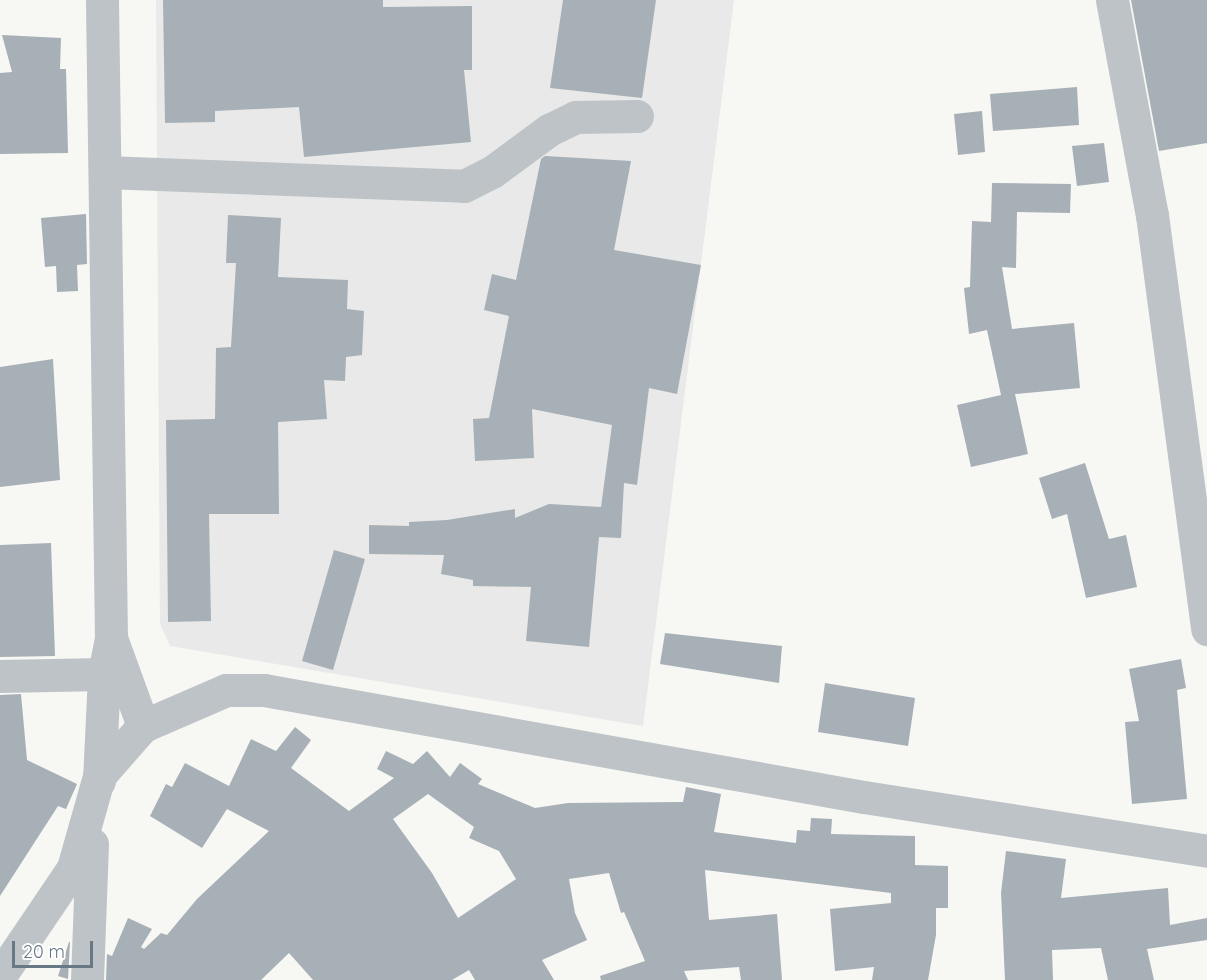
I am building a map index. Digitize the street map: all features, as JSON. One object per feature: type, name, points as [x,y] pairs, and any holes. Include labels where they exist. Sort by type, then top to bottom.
[{"type":"street","points":[[87,980],[87,891],[99,776],[104,674],[111,638],[102,0]]},
{"type":"street","points":[[1112,0],[1152,215],[1207,629]]},
{"type":"street","points":[[105,172],[464,186],[492,172],[549,130],[576,117],[637,116]]},
{"type":"street","points":[[111,638],[143,726]]},
{"type":"street","points":[[0,676],[104,674]]},
{"type":"street","points":[[0,975],[73,868],[99,776],[143,726],[226,690],[264,690],[864,797],[1207,851]]},
{"type":"shaded area","points":[[156,0],[734,0],[643,726],[170,646],[160,624]]},
{"type":"building","points":[[163,0],[383,0],[383,7],[472,6],[472,70],[464,70],[471,142],[304,157],[299,107],[215,111],[215,122],[165,123]]},
{"type":"building","points":[[563,0],[656,0],[642,98],[550,88]]},
{"type":"building","points":[[1131,0],[1207,0],[1207,143],[1159,151]]},
{"type":"building","points":[[2,35],[61,38],[60,69],[66,69],[68,153],[0,154],[0,73],[12,72]]},
{"type":"building","points":[[1077,87],[1079,125],[993,131],[990,94]]},
{"type":"building","points":[[982,111],[985,152],[958,155],[954,114]]},
{"type":"building","points":[[1104,143],[1109,182],[1077,186],[1072,146]]},
{"type":"building","points":[[545,156],[631,161],[614,250],[701,265],[677,394],[649,388],[637,485],[624,483],[621,538],[599,537],[589,647],[526,641],[531,587],[473,586],[473,580],[441,574],[444,555],[369,554],[369,525],[409,526],[409,522],[447,520],[515,509],[515,518],[549,504],[601,507],[612,425],[532,409],[534,458],[475,461],[473,419],[489,418],[509,316],[484,310],[492,274],[516,280],[541,159]]},
{"type":"building","points":[[992,183],[1071,184],[1070,213],[1017,212],[1016,268],[1002,267],[1012,329],[1074,323],[1080,388],[1015,394],[1028,454],[971,467],[957,405],[1001,395],[987,330],[969,334],[964,288],[970,287],[972,221],[991,222]]},
{"type":"building","points":[[86,214],[87,264],[77,265],[78,291],[57,292],[56,266],[45,267],[41,218]]},
{"type":"building","points":[[228,215],[281,218],[278,277],[348,280],[347,309],[364,311],[362,355],[346,357],[345,381],[324,380],[327,419],[278,422],[279,514],[209,514],[211,621],[168,622],[166,420],[215,419],[216,348],[231,347],[236,263],[226,263]]},
{"type":"building","points":[[53,359],[60,480],[0,487],[0,367]]},
{"type":"building","points":[[1085,463],[1109,539],[1126,535],[1137,587],[1086,598],[1067,514],[1052,519],[1039,478]]},
{"type":"building","points":[[51,543],[55,656],[0,657],[0,545]]},
{"type":"building","points":[[334,550],[365,559],[333,670],[302,661]]},
{"type":"building","points":[[665,633],[782,646],[779,683],[660,664]]},
{"type":"building","points":[[1181,659],[1186,688],[1177,690],[1187,799],[1132,804],[1125,722],[1139,721],[1129,669]]},
{"type":"building","points":[[825,683],[915,698],[908,746],[818,732]]},
{"type":"building","points":[[21,694],[27,760],[77,784],[66,809],[58,806],[0,896],[0,695]]},
{"type":"building","points":[[295,727],[311,740],[291,768],[349,811],[394,778],[377,769],[386,751],[413,764],[427,751],[450,777],[460,763],[482,779],[478,784],[535,808],[568,803],[683,802],[686,787],[721,794],[714,832],[796,843],[797,830],[810,831],[811,818],[832,819],[831,834],[915,836],[915,865],[948,866],[948,908],[936,908],[936,935],[928,980],[872,980],[874,967],[835,971],[830,909],[891,903],[891,893],[705,870],[709,920],[777,914],[782,980],[741,980],[739,967],[684,971],[688,980],[601,980],[600,976],[645,961],[624,912],[621,913],[609,873],[569,879],[575,913],[587,940],[542,960],[554,980],[475,980],[469,970],[452,980],[313,980],[289,953],[261,980],[106,980],[107,954],[112,956],[128,918],[152,929],[141,947],[144,949],[161,933],[167,935],[197,899],[269,831],[227,809],[202,848],[150,816],[166,784],[172,787],[185,763],[229,786],[251,739],[276,751]],"holes":[[[428,794],[474,827],[469,838],[499,851],[516,879],[458,918],[432,873],[393,819]]]},
{"type":"building","points":[[1006,851],[1066,859],[1061,898],[1168,888],[1170,925],[1207,918],[1207,940],[1147,949],[1154,980],[1108,980],[1101,948],[1052,950],[1053,980],[1005,980],[1001,893]]},
{"type":"building","points":[[70,942],[68,979],[58,976]]}]
